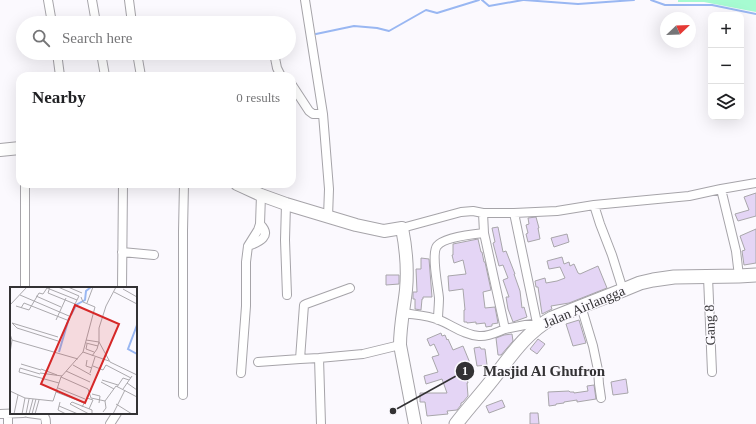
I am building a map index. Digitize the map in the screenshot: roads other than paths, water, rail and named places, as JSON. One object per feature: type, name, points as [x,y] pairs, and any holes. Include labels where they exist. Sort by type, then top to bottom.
[{"type":"main road","name":"Jalan Airlangga","points":[[456,424],[496,376],[514,350],[540,323],[640,283],[674,277],[756,275]]},
{"type":"street","points":[[48,0],[51,16]]},
{"type":"street","points":[[92,0],[95,16]]},
{"type":"street","points":[[129,0],[131,16]]},
{"type":"street","points":[[305,0],[323,114],[330,189],[328,217]]},
{"type":"street","points":[[58,60],[59,72]]},
{"type":"street","points":[[102,60],[104,72]]},
{"type":"street","points":[[138,60],[140,72]]},
{"type":"street","points":[[276,60],[280,72]]},
{"type":"street","points":[[296,91],[309,111],[314,114],[323,114]]},
{"type":"street","points":[[0,150],[16,148]]},
{"type":"street","points":[[246,188],[286,204],[328,217],[356,225],[384,230],[402,228],[461,212],[473,211],[482,213],[514,213],[557,211],[594,205],[689,196],[756,183]]},
{"type":"street","points":[[26,188],[26,287]]},
{"type":"street","points":[[122,287],[123,188]]},
{"type":"street","points":[[183,395],[184,188]]},
{"type":"street","points":[[721,189],[733,240],[739,276]]},
{"type":"street","points":[[241,373],[246,306],[246,262],[248,246],[264,237],[265,231],[260,224],[261,195]]},
{"type":"street","points":[[286,204],[285,240],[287,295]]},
{"type":"street","points":[[594,205],[623,290]]},
{"type":"street","points":[[482,213],[484,233],[505,330]]},
{"type":"street","points":[[403,313],[425,316],[438,320],[459,330],[484,337],[505,330],[540,323],[514,213]]},
{"type":"street","points":[[402,228],[405,245],[406,288],[400,345],[415,424]]},
{"type":"street","points":[[438,320],[439,298],[435,257],[438,244],[466,234],[484,233]]},
{"type":"street","points":[[122,252],[154,255]]},
{"type":"street","name":"Gang 8","points":[[708,277],[712,372]]},
{"type":"street","points":[[300,359],[304,305],[350,288]]},
{"type":"street","points":[[581,306],[593,346],[598,370],[601,398]]},
{"type":"street","points":[[258,362],[363,354],[400,345]]},
{"type":"street","points":[[319,358],[321,424]]},
{"type":"street","points":[[4,414],[8,424]]},
{"type":"street","points":[[36,414],[43,415],[45,417],[46,424]]},
{"type":"street","points":[[110,424],[116,414]]},
{"type":"waterway","points":[[316,34],[354,26],[377,28],[389,31],[426,10],[437,13],[479,0]]},
{"type":"waterway","points":[[482,0],[489,6],[523,0]]},
{"type":"waterway","points":[[524,0],[578,4],[634,0]]},
{"type":"waterway","points":[[651,0],[665,5],[712,5],[756,14]]},
{"type":"place","name":"Masjid Al Ghufron","points":[[393,411]]}]
